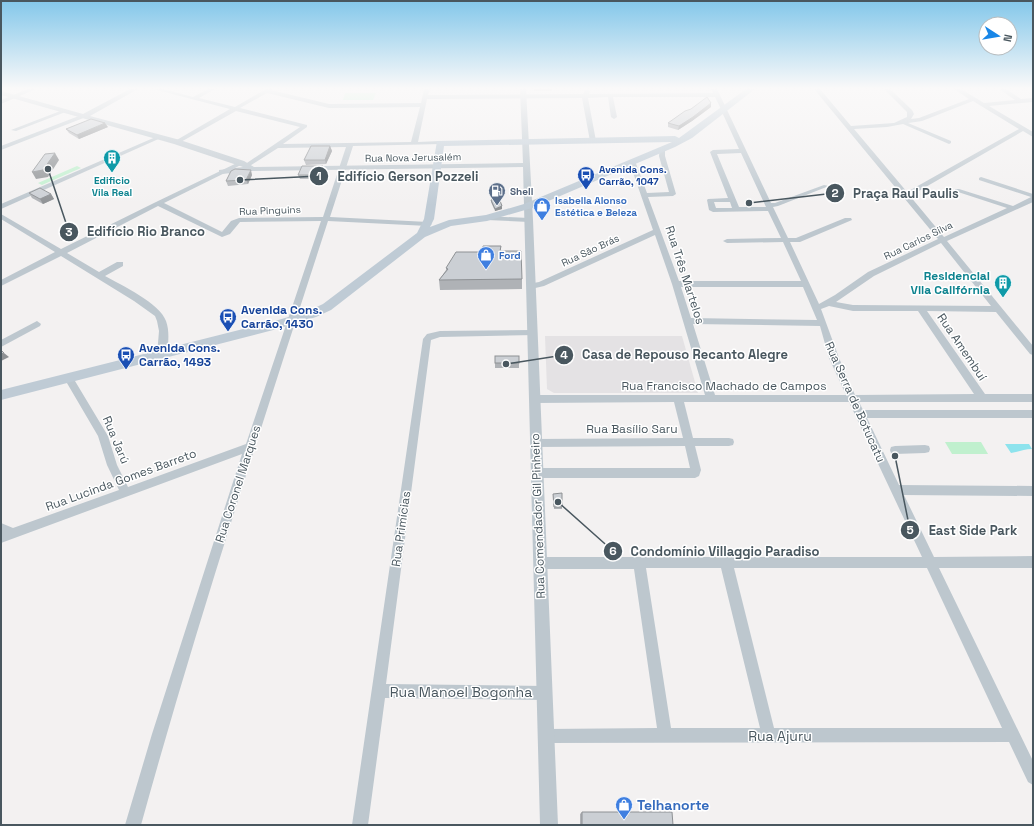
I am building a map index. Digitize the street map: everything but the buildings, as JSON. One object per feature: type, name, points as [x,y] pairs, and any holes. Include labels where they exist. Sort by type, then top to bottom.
[{"type":"main road","points":[[429,221],[449,223],[487,218],[528,206],[689,136],[700,128]]},
{"type":"main road","points":[[421,235],[429,221],[437,166],[437,144],[654,140],[689,136]]},
{"type":"main road","points":[[654,140],[661,144],[662,148]]},
{"type":"main road","points":[[1,395],[292,321],[327,307],[421,235],[449,223]]},
{"type":"street","points":[[14,130],[21,128]]},
{"type":"street","points":[[1,148],[54,128]]},
{"type":"street","name":"Rua Nova Jerusalém","points":[[126,128],[177,142],[246,165],[343,168],[526,165]]},
{"type":"street","points":[[177,142],[203,128]]},
{"type":"street","points":[[1,282],[222,172],[246,165],[303,128]]},
{"type":"street","points":[[414,144],[418,128]]},
{"type":"street","name":"Rua Comendador Gil Pinheiro","points":[[524,128],[529,220],[549,825]]},
{"type":"street","points":[[590,128],[593,141]]},
{"type":"street","name":"Rua Serra de Botucatu","points":[[732,128],[817,308],[834,358],[859,414],[1033,777]]},
{"type":"street","points":[[849,128],[853,128]]},
{"type":"street","points":[[849,128],[906,195],[1033,352]]},
{"type":"street","points":[[916,128],[949,142]]},
{"type":"street","points":[[906,195],[1023,129],[1033,135]]},
{"type":"street","points":[[1,207],[160,137]]},
{"type":"street","points":[[276,146],[437,144]]},
{"type":"street","name":"Rua Coronel Marques","points":[[133,825],[159,734],[250,447],[350,145]]},
{"type":"street","points":[[645,195],[673,194],[662,156],[662,148]]},
{"type":"street","points":[[736,209],[713,152],[743,151]]},
{"type":"street","name":"Rua Três Martelos","points":[[632,161],[676,284],[711,399]]},
{"type":"street","points":[[981,179],[1033,198]]},
{"type":"street","points":[[732,200],[710,200],[713,210],[770,207],[826,186]]},
{"type":"street","points":[[957,190],[1012,208]]},
{"type":"street","name":"Rua Carlos Silva","points":[[817,308],[830,304],[869,276],[1033,198]]},
{"type":"street","name":"Rua Pinguins","points":[[158,203],[222,235],[228,232],[234,222],[239,220],[326,219]]},
{"type":"street","points":[[1,216],[60,253],[100,275],[137,299],[160,317],[164,336],[162,355]]},
{"type":"street","points":[[487,218],[529,220]]},
{"type":"street","points":[[326,219],[429,221]]},
{"type":"street","points":[[727,241],[786,241],[801,239],[848,220]]},
{"type":"street","name":"Rua São Brás","points":[[531,286],[541,284],[657,230]]},
{"type":"street","points":[[100,275],[120,264]]},
{"type":"street","points":[[676,284],[806,284]]},
{"type":"street","points":[[830,304],[853,308],[999,309]]},
{"type":"street","name":"Rua Amembuí","points":[[922,309],[982,398]]},
{"type":"street","points":[[687,322],[823,323]]},
{"type":"street","points":[[1,344],[37,324]]},
{"type":"street","name":"Rua Primícias","points":[[360,825],[427,339],[430,336],[440,334],[532,333]]},
{"type":"street","name":"Rua Jarú","points":[[69,378],[99,429],[112,465],[126,493]]},
{"type":"street","name":"Rua Francisco Machado de Campos","points":[[534,399],[1033,398]]},
{"type":"street","points":[[537,472],[695,472],[678,399]]},
{"type":"street","points":[[859,414],[1033,414]]},
{"type":"street","name":"Rua Basílio Saru","points":[[536,444],[729,442]]},
{"type":"street","name":"Rua Lucinda Gomes Barreto","points":[[1,538],[250,447]]},
{"type":"street","points":[[876,450],[925,449]]},
{"type":"street","points":[[895,490],[1033,491]]},
{"type":"street","points":[[1,528],[13,534]]},
{"type":"street","points":[[540,562],[1033,562]]},
{"type":"street","points":[[639,562],[665,736]]},
{"type":"street","points":[[726,562],[768,736]]},
{"type":"street","name":"Rua Manoel Bogonha","points":[[378,691],[544,692]]},
{"type":"street","name":"Rua Ajuru","points":[[546,736],[1014,735]]},
{"type":"shaded area","points":[[545,336],[682,336],[698,393],[554,393],[547,389]]},
{"type":"green space","points":[[77,166],[81,168],[42,185],[38,183]]},
{"type":"green space","points":[[945,442],[981,442],[988,454],[952,454]]},
{"type":"water","points":[[1005,444],[1029,444],[1032,449],[1011,453]]},
{"type":"place","name":"Edifício Rio Branco","points":[[48,169]]},
{"type":"place","name":"Edificio Vila Real","points":[[112,173]]},
{"type":"place","name":"Edifício Gerson Pozzeli","points":[[240,180]]},
{"type":"place","name":"Avenida Cons. Carrão, 1047","points":[[586,190]]},
{"type":"place","name":"Praça Raul Paulis","points":[[749,203]]},
{"type":"place","name":"Shell","points":[[497,206]]},
{"type":"place","name":"Isabella Alonso Estética e Beleza","points":[[542,221]]},
{"type":"place","name":"Ford","points":[[486,270]]},
{"type":"place","name":"Residencial Vila Califórnia","points":[[1003,298]]},
{"type":"place","name":"Avenida Cons. Carrão, 1430","points":[[228,332]]},
{"type":"place","name":"Casa de Repouso Recanto Alegre","points":[[506,364]]},
{"type":"place","name":"Avenida Cons. Carrão, 1493","points":[[126,370]]},
{"type":"place","name":"East Side Park","points":[[895,456]]},
{"type":"place","name":"Condomínio Villaggio Paradiso","points":[[558,502]]},
{"type":"place","name":"Telhanorte","points":[[624,820]]}]
